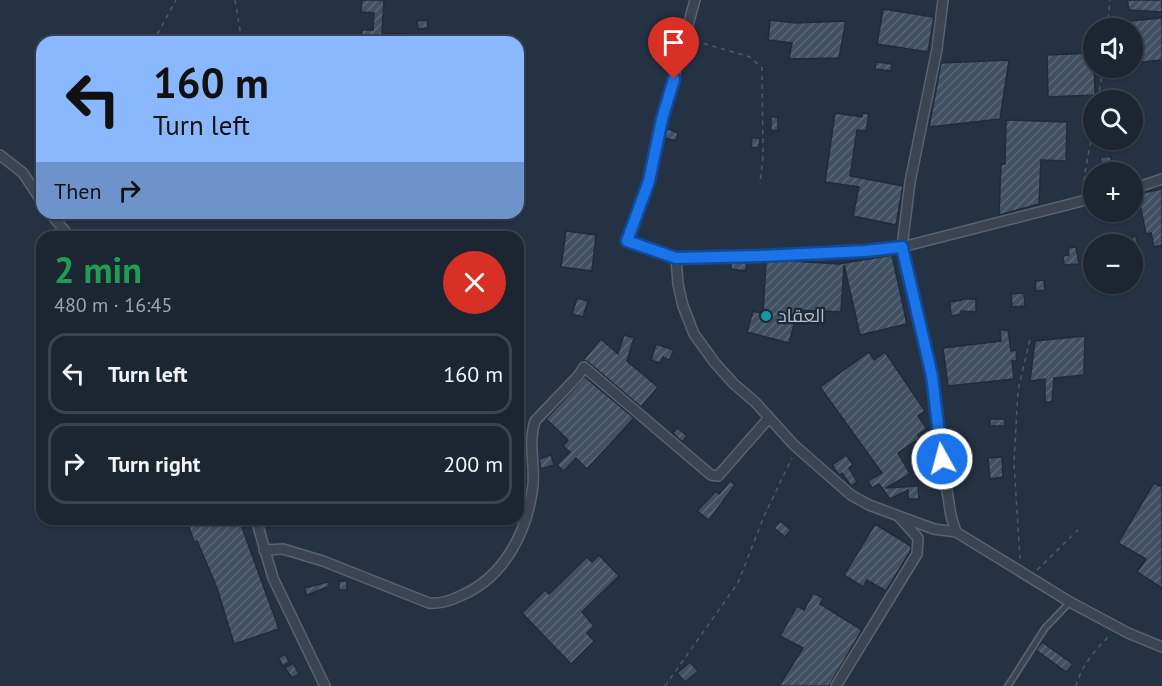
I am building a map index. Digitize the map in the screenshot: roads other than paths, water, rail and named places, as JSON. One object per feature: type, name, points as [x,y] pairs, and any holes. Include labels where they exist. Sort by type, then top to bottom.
[{"type":"street","points":[[694,0],[662,119],[649,181],[627,241],[676,258],[865,251],[902,247],[1083,201]]},
{"type":"street","points":[[943,0],[937,50],[910,182],[902,247],[932,376],[942,459],[951,516],[956,532]]},
{"type":"street","points":[[0,155],[23,173],[36,193]]},
{"type":"street","points":[[1143,185],[1162,179]]},
{"type":"street","points":[[55,219],[65,231]]},
{"type":"street","points":[[676,258],[683,306],[694,333],[721,370],[797,447],[851,495],[869,506],[934,529],[956,532],[1070,602],[1119,628],[1162,647]]},
{"type":"street","points":[[264,550],[283,549],[323,561],[429,603],[445,602],[471,592],[483,585],[497,571],[512,550],[525,525],[530,508],[533,481],[532,429],[535,420],[584,367],[711,475],[718,476],[769,418]]},
{"type":"street","points":[[836,686],[917,554],[918,538],[899,516]]},
{"type":"street","points":[[258,525],[273,578],[325,686]]},
{"type":"lane","points":[[1008,686],[1045,628],[1070,602]]},
{"type":"place","name":"العقاد","points":[[766,316]]}]
